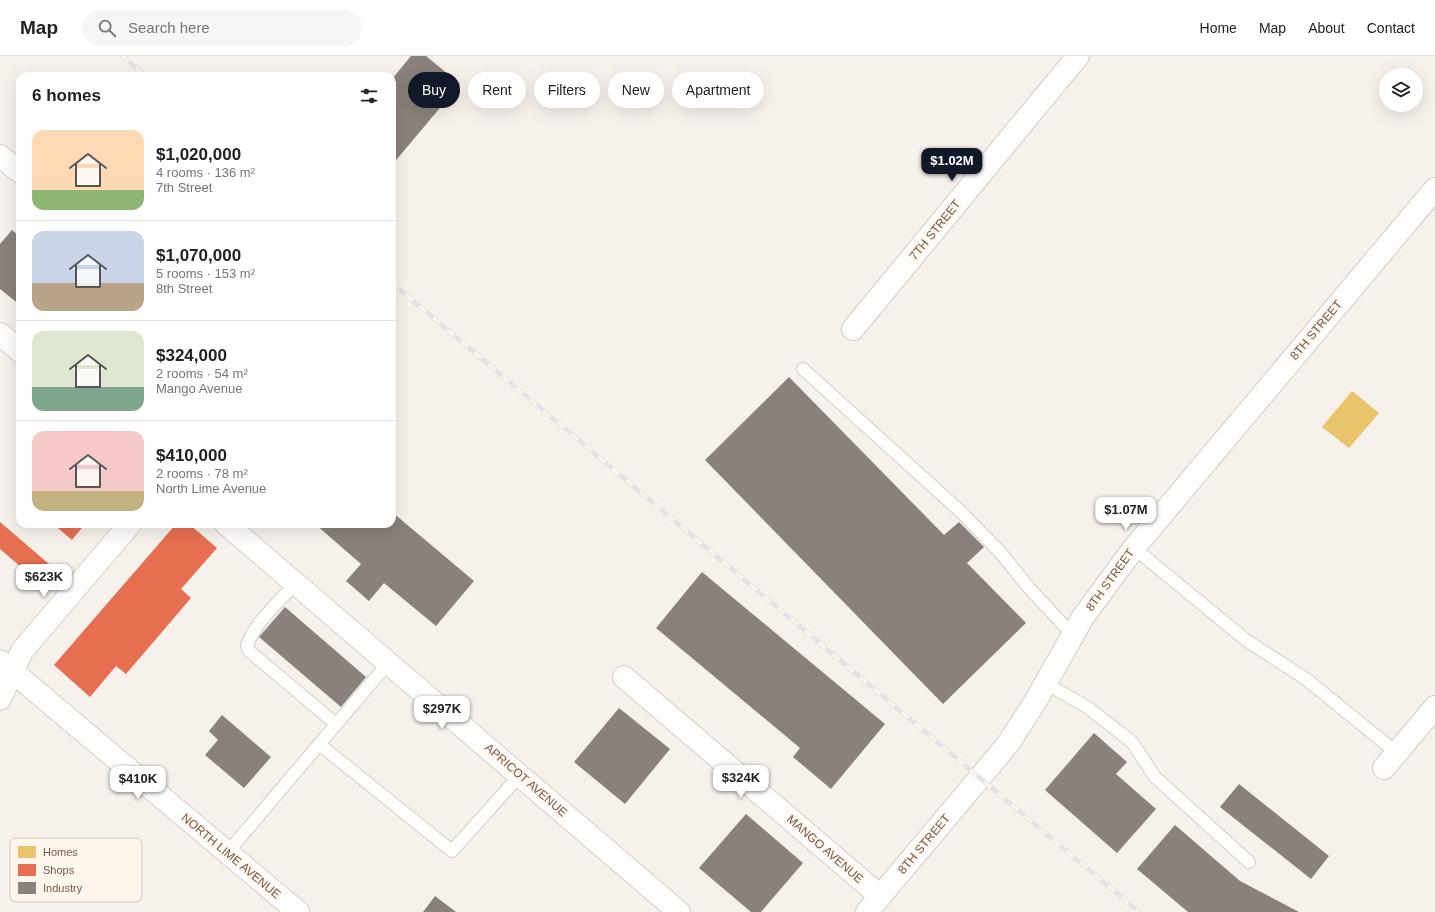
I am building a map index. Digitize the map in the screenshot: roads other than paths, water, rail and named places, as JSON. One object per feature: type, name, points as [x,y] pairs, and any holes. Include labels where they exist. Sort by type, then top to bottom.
[{"type":"street","name":"7TH STREET","points":[[853,329],[1078,56]]},
{"type":"street","points":[[0,156],[16,169]]},
{"type":"street","name":"8TH STREET","points":[[873,904],[998,757],[1026,716],[1092,604],[1134,548],[1435,189]]},
{"type":"street","points":[[0,334],[16,348]]},
{"type":"street","points":[[0,699],[6,666],[22,651],[127,528]]},
{"type":"street","name":"APRICOT AVENUE","points":[[231,528],[390,662],[679,912]]},
{"type":"street","name":"NORTH LIME AVENUE","points":[[6,666],[298,912]]},
{"type":"street","name":"MANGO AVENUE","points":[[624,677],[873,904]]},
{"type":"street","points":[[1390,760],[1435,707]]},
{"type":"lane","points":[[803,369],[960,512],[1000,552],[1029,588],[1073,635]]},
{"type":"lane","points":[[1134,548],[1246,640],[1306,679],[1390,760]]},
{"type":"lane","points":[[296,583],[250,636],[247,645],[249,651],[336,724]]},
{"type":"lane","points":[[227,853],[390,662]]},
{"type":"lane","points":[[1045,683],[1087,707],[1132,742],[1155,777],[1249,862]]},
{"type":"lane","points":[[319,744],[452,851],[520,775]]},
{"type":"railway","points":[[122,56],[141,72]]},
{"type":"railway","points":[[396,286],[1139,912]]}]
